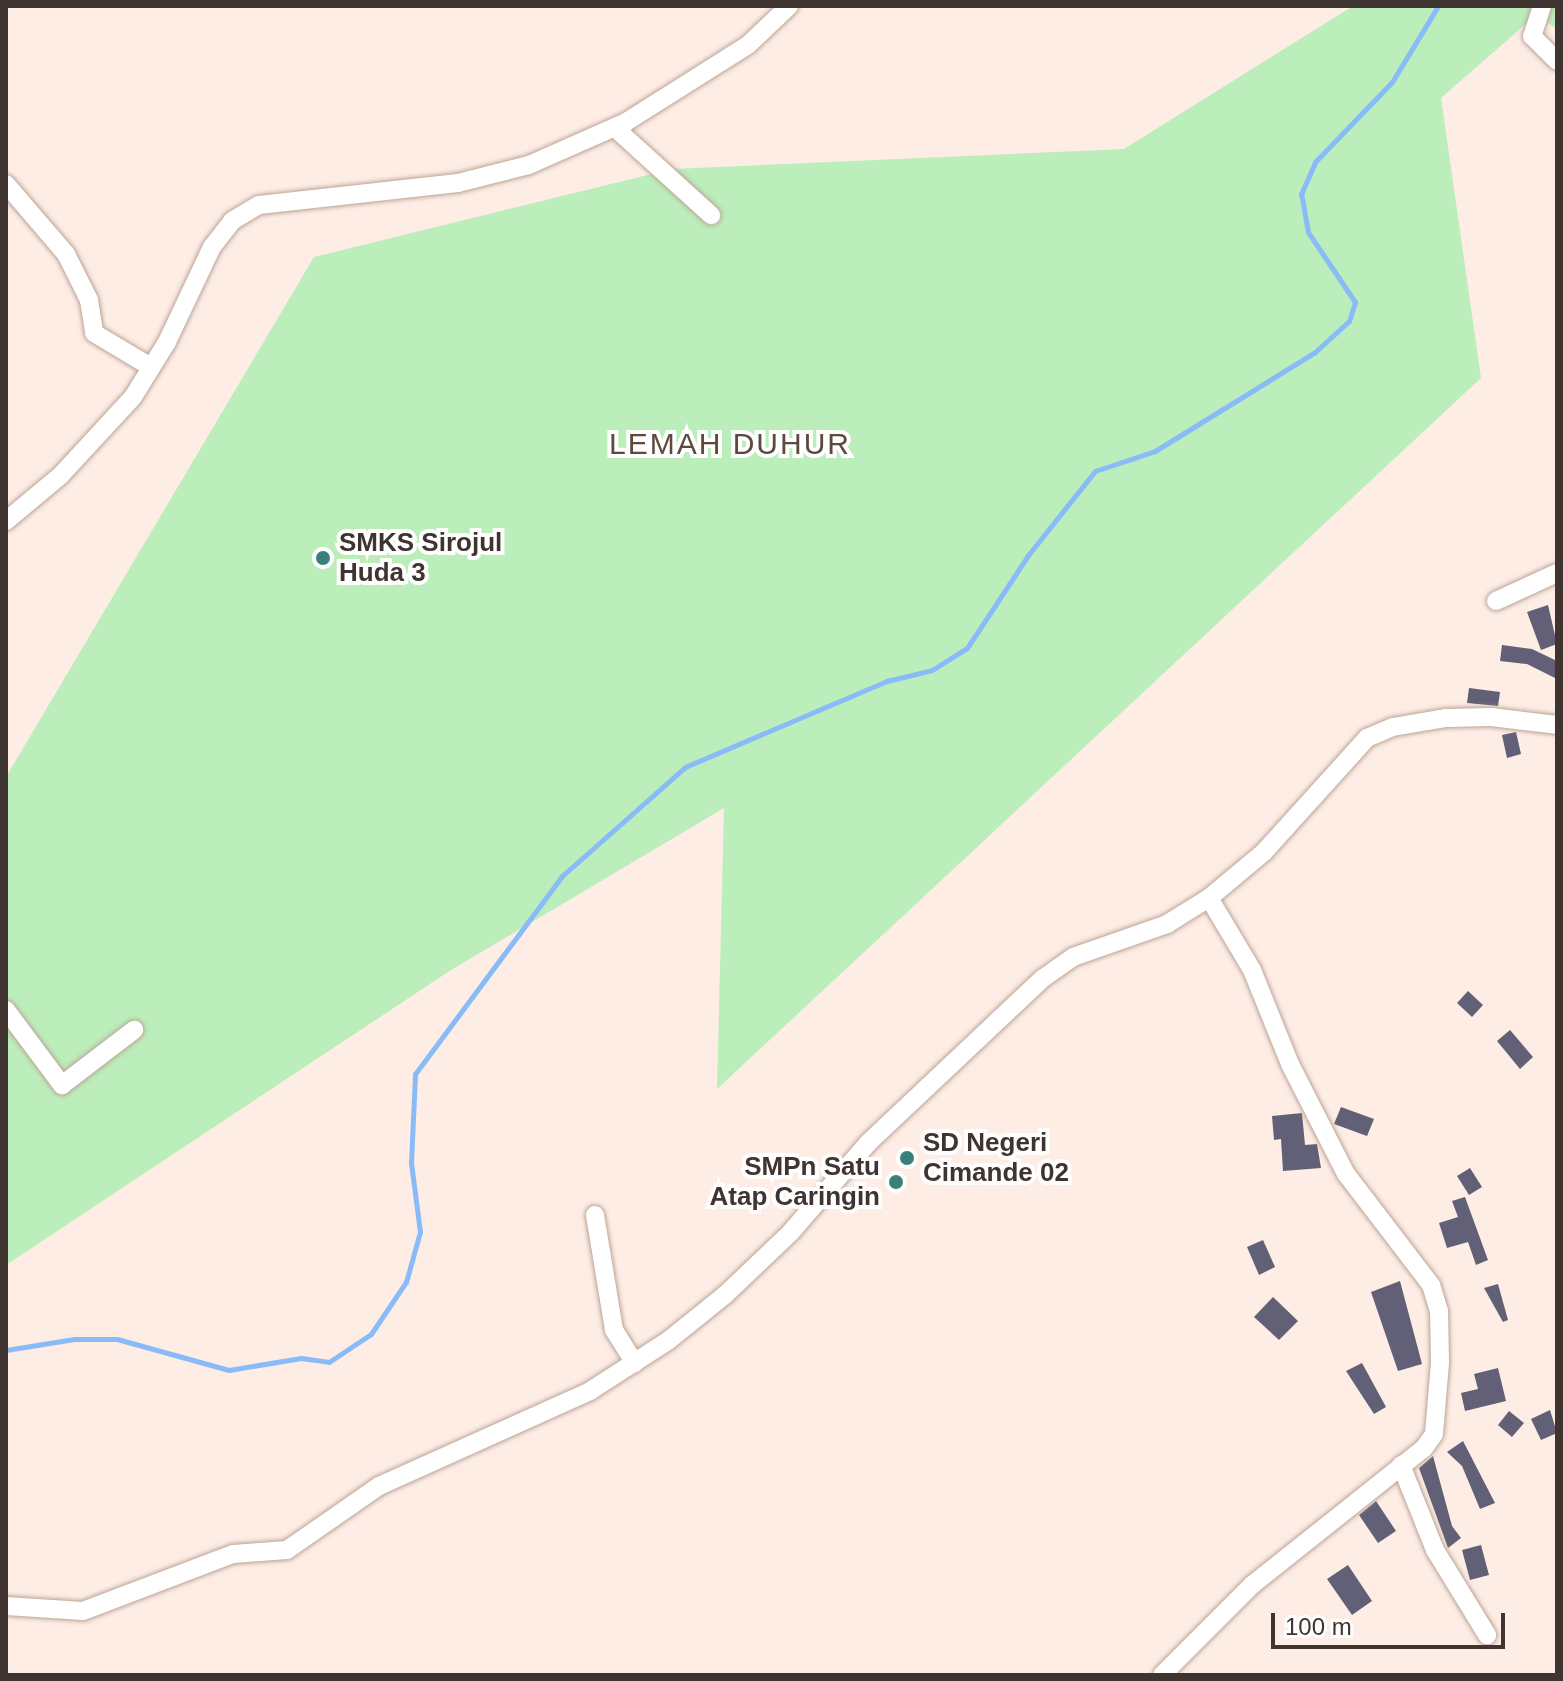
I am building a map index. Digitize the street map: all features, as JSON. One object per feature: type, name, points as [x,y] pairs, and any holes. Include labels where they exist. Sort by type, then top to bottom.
[{"type":"street","points":[[6,521],[93,442],[151,367],[212,247],[232,221],[259,205],[458,183],[529,165],[615,128],[748,45],[789,6]]},
{"type":"street","points":[[1542,6],[1532,36],[1557,61]]},
{"type":"street","points":[[615,128],[711,215]]},
{"type":"street","points":[[9,193],[66,254],[89,300],[94,333],[151,367]]},
{"type":"street","points":[[1496,601],[1557,573]]},
{"type":"street","points":[[6,1606],[83,1611],[233,1554],[287,1550],[379,1486],[570,1402],[635,1363],[700,1317],[758,1265],[868,1143],[1055,968],[1092,948],[1167,924],[1209,898],[1264,852],[1367,738],[1393,727],[1446,718],[1557,725]]},
{"type":"street","points":[[1162,1675],[1252,1585],[1401,1465],[1434,1434],[1441,1344],[1436,1298],[1423,1270],[1346,1174],[1290,1064],[1252,970],[1209,898]]},
{"type":"street","points":[[6,1010],[62,1085],[134,1030]]},
{"type":"street","points":[[595,1215],[614,1330],[635,1363]]},
{"type":"street","points":[[1401,1465],[1435,1550],[1487,1635]]},
{"type":"green space","points":[[1353,6],[1557,6],[1557,29],[1536,15],[1441,98],[1481,378],[717,1089],[724,808],[451,970],[6,1265],[6,777],[314,257],[672,169],[1124,149]]},
{"type":"building","points":[[1548,605],[1557,644],[1541,650],[1527,612]]},
{"type":"building","points":[[1502,645],[1532,649],[1557,661],[1557,679],[1527,664],[1500,661]]},
{"type":"building","points":[[1469,688],[1500,692],[1498,706],[1467,703]]},
{"type":"building","points":[[1516,732],[1521,754],[1507,758],[1502,735]]},
{"type":"building","points":[[1468,991],[1483,1005],[1472,1017],[1457,1003]]},
{"type":"building","points":[[1510,1030],[1533,1057],[1520,1069],[1497,1041]]},
{"type":"building","points":[[1341,1107],[1374,1119],[1367,1136],[1334,1124]]},
{"type":"building","points":[[1302,1113],[1305,1145],[1317,1144],[1321,1168],[1283,1171],[1281,1139],[1274,1140],[1272,1116]]},
{"type":"building","points":[[1470,1168],[1482,1187],[1469,1195],[1457,1176]]},
{"type":"building","points":[[1465,1197],[1488,1260],[1476,1265],[1468,1242],[1447,1248],[1439,1223],[1458,1217],[1452,1201]]},
{"type":"building","points":[[1263,1240],[1275,1267],[1259,1275],[1247,1247]]},
{"type":"building","points":[[1400,1281],[1422,1364],[1398,1371],[1371,1292]]},
{"type":"building","points":[[1498,1284],[1508,1320],[1503,1322],[1484,1288]]},
{"type":"building","points":[[1273,1297],[1298,1321],[1279,1340],[1254,1317]]},
{"type":"building","points":[[1362,1363],[1386,1407],[1374,1414],[1346,1371]]},
{"type":"building","points":[[1498,1368],[1506,1401],[1465,1411],[1461,1393],[1478,1389],[1474,1374]]},
{"type":"building","points":[[1550,1410],[1557,1433],[1541,1440],[1531,1419]]},
{"type":"building","points":[[1509,1411],[1524,1423],[1512,1437],[1498,1425]]},
{"type":"building","points":[[1463,1441],[1495,1503],[1480,1509],[1462,1466],[1447,1452]]},
{"type":"building","points":[[1433,1456],[1452,1526],[1461,1538],[1448,1548],[1419,1468]]},
{"type":"building","points":[[1376,1501],[1396,1531],[1378,1543],[1359,1515]]},
{"type":"building","points":[[1481,1545],[1489,1575],[1470,1580],[1462,1550]]},
{"type":"building","points":[[1348,1565],[1372,1601],[1352,1615],[1327,1579]]},
{"type":"waterway","points":[[6,1350],[74,1339],[117,1339],[229,1370],[301,1358],[329,1362],[371,1334],[406,1282],[420,1232],[411,1163],[415,1074],[562,876],[685,767],[887,681],[932,670],[967,648],[1029,554],[1095,471],[1155,451],[1315,352],[1349,321],[1355,302],[1308,232],[1301,194],[1315,162],[1392,82],[1438,6]]},
{"type":"place","name":"SMKS Sirojul Huda 3","points":[[323,558]]},
{"type":"place","name":"SD Negeri Cimande 02","points":[[907,1158]]},
{"type":"place","name":"SMPn Satu Atap Caringin","points":[[896,1182]]},
{"type":"district","name":"LEMAH DUHUR","points":[[730,444]]}]
